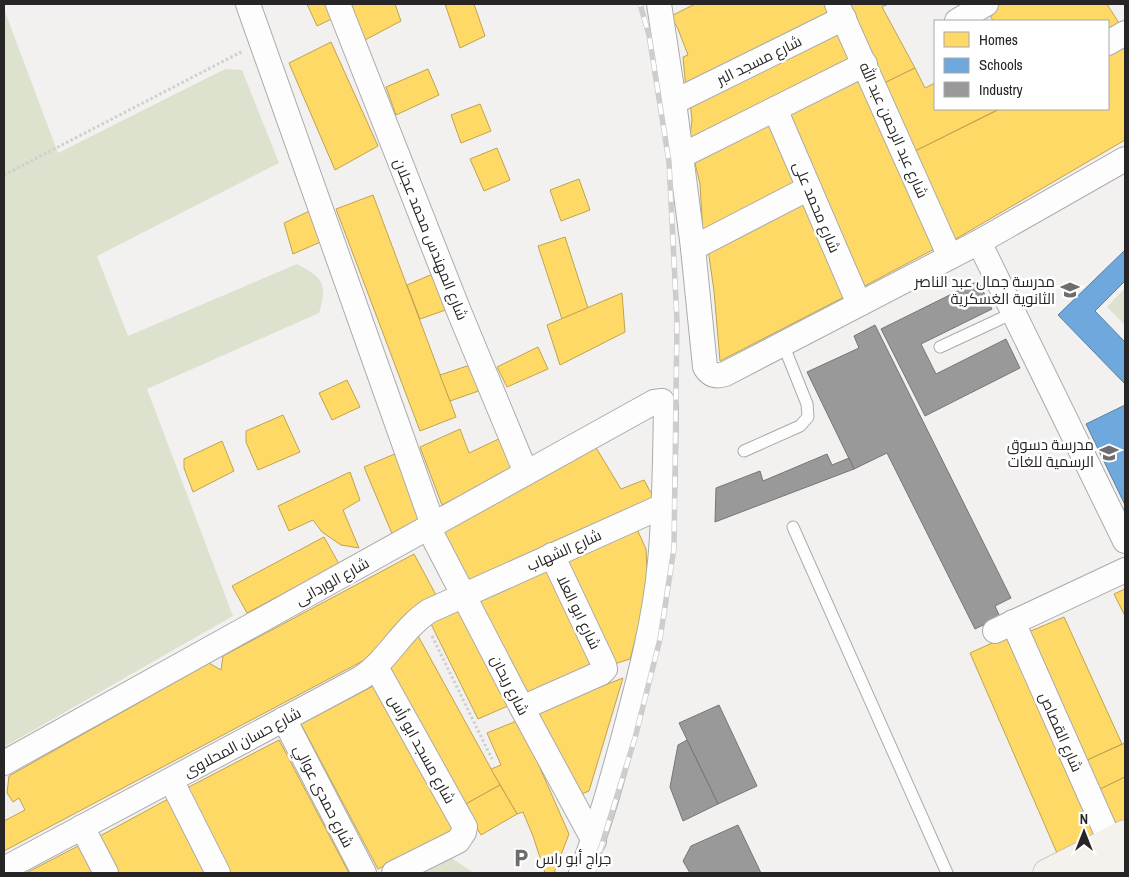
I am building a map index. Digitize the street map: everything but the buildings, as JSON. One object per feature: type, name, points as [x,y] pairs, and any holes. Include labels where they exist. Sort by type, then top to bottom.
[{"type":"main road","points":[[1047,873],[1120,844]]},
{"type":"main road","points":[[1091,873],[1120,844]]},
{"type":"street","name":"شارع ريحان","points":[[248,4],[430,526],[522,708],[594,841]]},
{"type":"street","name":"شارع المهندس محمد عجلان","points":[[338,4],[458,309],[526,473]]},
{"type":"street","points":[[959,20],[986,4]]},
{"type":"street","points":[[664,6],[693,248],[705,367],[708,372],[720,376],[979,242],[1125,159]]},
{"type":"street","name":"شارع مسجد البر","points":[[674,102],[840,11]]},
{"type":"street","name":"شارع عبد الرحمن عبد الله","points":[[840,11],[950,257]]},
{"type":"street","points":[[1109,42],[1125,33]]},
{"type":"street","points":[[681,156],[865,64]]},
{"type":"street","name":"شارع محمد على","points":[[775,109],[859,304]]},
{"type":"street","points":[[693,248],[809,188]]},
{"type":"street","points":[[979,242],[1125,541]]},
{"type":"street","name":"شارع الوردانى","points":[[4,763],[654,402],[662,401],[666,406],[664,506]]},
{"type":"street","points":[[581,873],[594,841],[640,677],[659,571],[664,506]]},
{"type":"street","name":"شارع الشهاب","points":[[464,595],[664,506]]},
{"type":"street","name":"شارع ابو العلا","points":[[522,708],[604,669],[604,665],[552,556]]},
{"type":"street","name":"شارع القصاص","points":[[1120,844],[1004,627],[1125,570]]},
{"type":"street","name":"شارع حسان المحلاوى","points":[[4,869],[361,678],[376,667],[422,615],[464,595]]},
{"type":"street","name":"شارع مسجد ابو رأس","points":[[376,667],[463,822],[464,832],[458,841],[394,873]]},
{"type":"street","name":"شارع حمدى عوالي","points":[[284,719],[364,873]]},
{"type":"street","points":[[171,780],[218,873]]},
{"type":"street","points":[[82,827],[106,873]]},
{"type":"lane","points":[[940,348],[1014,312]]},
{"type":"lane","points":[[744,451],[800,426],[808,417],[807,404],[783,344]]},
{"type":"lane","points":[[793,527],[947,873]]},
{"type":"path","points":[[4,175],[262,41]]},
{"type":"path","points":[[422,615],[492,758]]},
{"type":"green space","points":[[4,9],[58,153],[225,69],[242,70],[279,163],[97,256],[128,336],[297,264],[318,278],[323,288],[323,295],[319,313],[147,389],[233,616],[4,747]]},
{"type":"green space","points":[[1125,288],[1125,325],[1107,307]]},
{"type":"green space","points":[[447,855],[474,873],[413,873]]},
{"type":"railway","points":[[593,873],[635,738],[660,639],[674,548],[677,321],[669,162],[649,35],[640,4]]},
{"type":"place","name":"مدرسة جمال عبد الناصر الثانوية الغسكرية","points":[[1070,290]]},
{"type":"place","name":"مدرسة دسوق الرسمية للغات","points":[[1109,453]]},
{"type":"place","name":"جراج أبو راس","points":[[521,858]]}]
